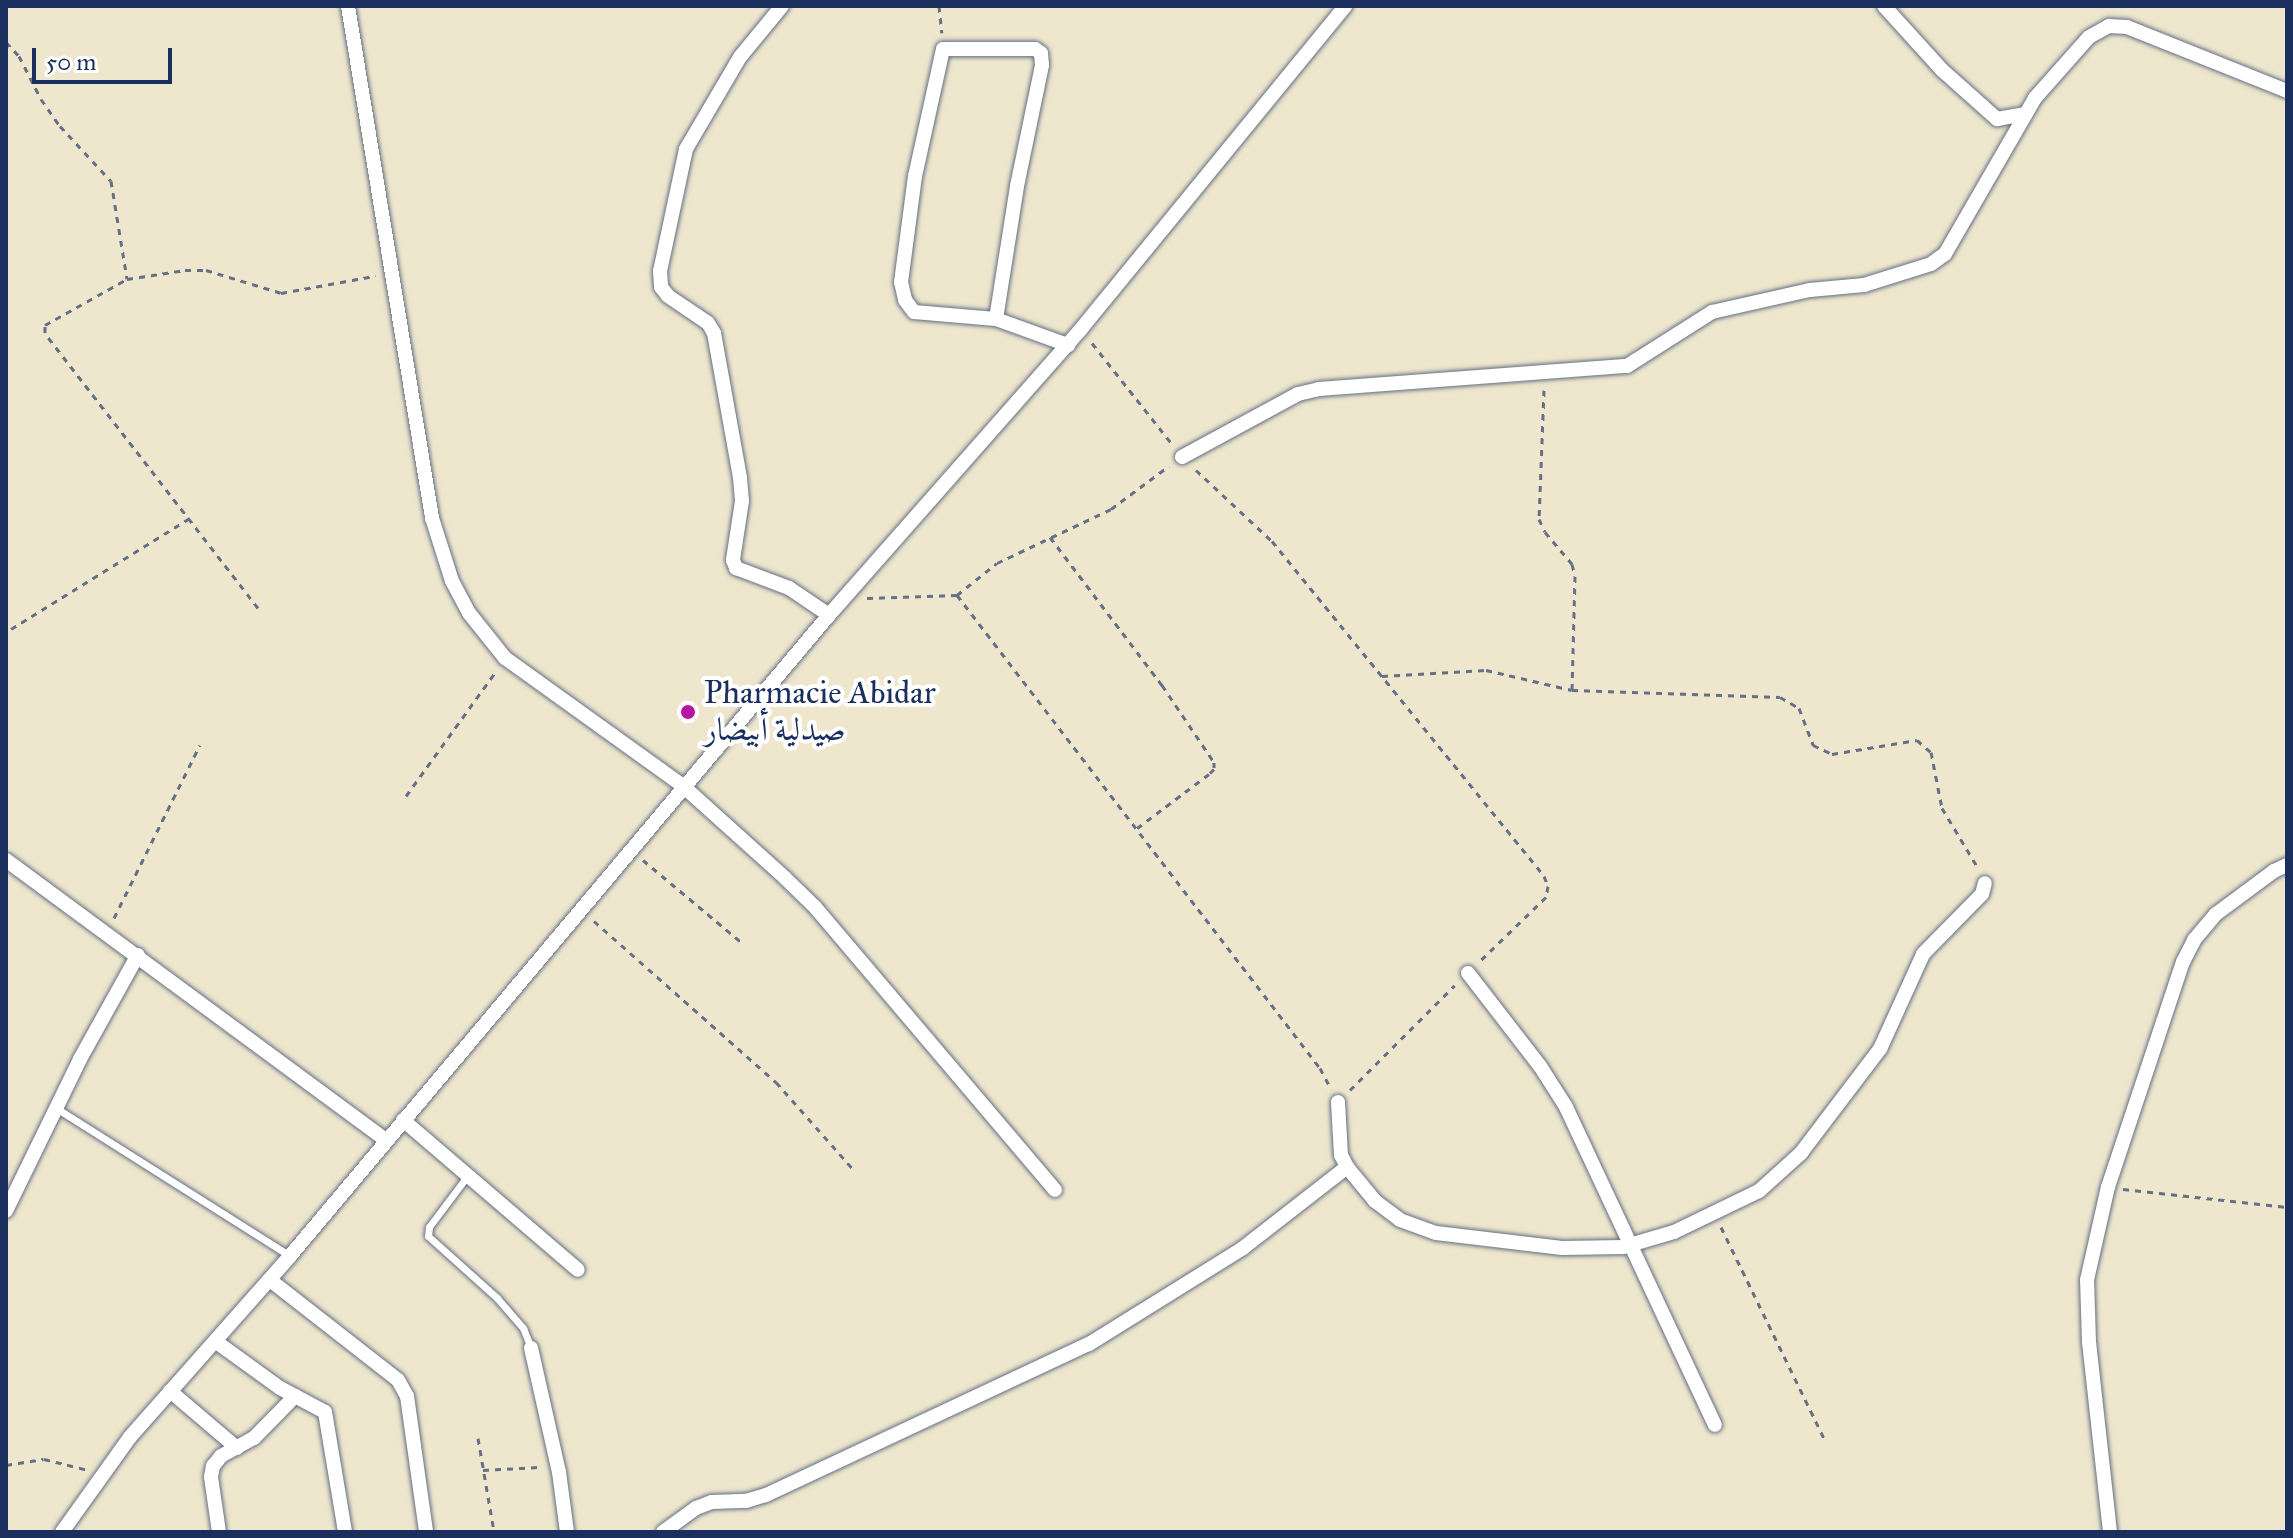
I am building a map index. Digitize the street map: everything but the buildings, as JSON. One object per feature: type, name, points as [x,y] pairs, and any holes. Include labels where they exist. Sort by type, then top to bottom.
[{"type":"street","points":[[348,6],[432,518],[452,581],[469,613],[505,658],[683,786],[815,907],[1055,1190]]},
{"type":"street","points":[[782,6],[740,57],[686,149],[660,271],[661,287],[668,296],[708,323],[714,333],[740,478],[742,501],[733,560],[736,568],[789,588],[829,615]]},
{"type":"street","points":[[62,1532],[103,1474],[170,1391],[270,1280],[829,615],[1068,345],[1345,6]]},
{"type":"street","points":[[1884,6],[1942,70],[1997,119],[2026,114]]},
{"type":"street","points":[[1182,457],[1273,405],[1309,391],[1545,370],[1627,366],[1712,312],[1810,290],[1864,285],[1931,264],[1945,254],[2035,98],[2081,46],[2109,26],[2127,27],[2287,91]]},
{"type":"street","points":[[996,319],[1017,186],[1042,65],[1041,53],[1035,49],[943,49],[915,176],[903,291],[914,312],[996,319],[1068,345]]},
{"type":"street","points":[[6,860],[386,1140]]},
{"type":"street","points":[[2110,1532],[2089,1342],[2087,1280],[2108,1187],[2168,1006],[2194,940],[2216,914],[2274,871],[2287,865]]},
{"type":"street","points":[[1338,1102],[1341,1155],[1347,1167],[1375,1201],[1400,1220],[1436,1233],[1562,1248],[1632,1245],[1674,1232],[1759,1191],[1801,1153],[1880,1049],[1923,954],[1982,894],[1985,883]]},
{"type":"street","points":[[6,1211],[56,1108],[138,955]]},
{"type":"street","points":[[1468,973],[1553,1083],[1715,1425]]},
{"type":"street","points":[[403,1120],[578,1270]]},
{"type":"street","points":[[663,1532],[696,1508],[712,1502],[746,1501],[766,1495],[1089,1344],[1243,1248],[1347,1167]]},
{"type":"street","points":[[270,1280],[398,1380],[407,1396],[426,1532]]},
{"type":"street","points":[[215,1341],[295,1396],[322,1409],[328,1418],[345,1532]]},
{"type":"street","points":[[531,1348],[557,1466],[567,1532]]},
{"type":"street","points":[[170,1391],[237,1448]]},
{"type":"street","points":[[219,1532],[211,1477],[221,1456],[254,1438],[295,1396]]},
{"type":"lane","points":[[56,1108],[290,1256]]},
{"type":"lane","points":[[468,1175],[429,1227],[428,1236],[497,1298],[523,1328],[531,1348]]},
{"type":"path","points":[[939,6],[943,49]]},
{"type":"path","points":[[6,42],[19,56],[41,99],[60,126],[111,181],[127,279]]},
{"type":"path","points":[[258,608],[45,333],[50,319],[127,279],[206,270],[281,293],[391,273]]},
{"type":"path","points":[[957,595],[1313,1059],[1338,1102],[1546,897],[1548,886],[1523,847],[1272,541],[1182,457],[1081,329]]},
{"type":"path","points":[[1545,370],[1539,519],[1545,532],[1572,564],[1575,576],[1572,690]]},
{"type":"path","points":[[846,596],[878,599],[957,595],[997,563],[1111,509],[1182,457]]},
{"type":"path","points":[[11,629],[190,518]]},
{"type":"path","points":[[1050,537],[1162,685],[1214,762],[1214,769],[1209,774],[1135,830]]},
{"type":"path","points":[[406,796],[505,658]]},
{"type":"path","points":[[1382,676],[1486,670],[1572,690],[1780,697],[1799,708],[1813,745],[1832,754],[1900,740],[1925,744],[1931,752],[1942,808],[1985,883]]},
{"type":"path","points":[[107,933],[200,745]]},
{"type":"path","points":[[631,850],[741,942]]},
{"type":"path","points":[[582,911],[776,1082],[852,1168]]},
{"type":"path","points":[[2108,1187],[2287,1207]]},
{"type":"path","points":[[1714,1213],[1826,1442]]},
{"type":"path","points":[[478,1438],[494,1532]]},
{"type":"path","points":[[6,1465],[44,1459],[103,1474]]},
{"type":"path","points":[[483,1470],[557,1466]]},
{"type":"place","name":"Pharmacie Abidar صيدلية أبيضار","points":[[688,712]]}]
